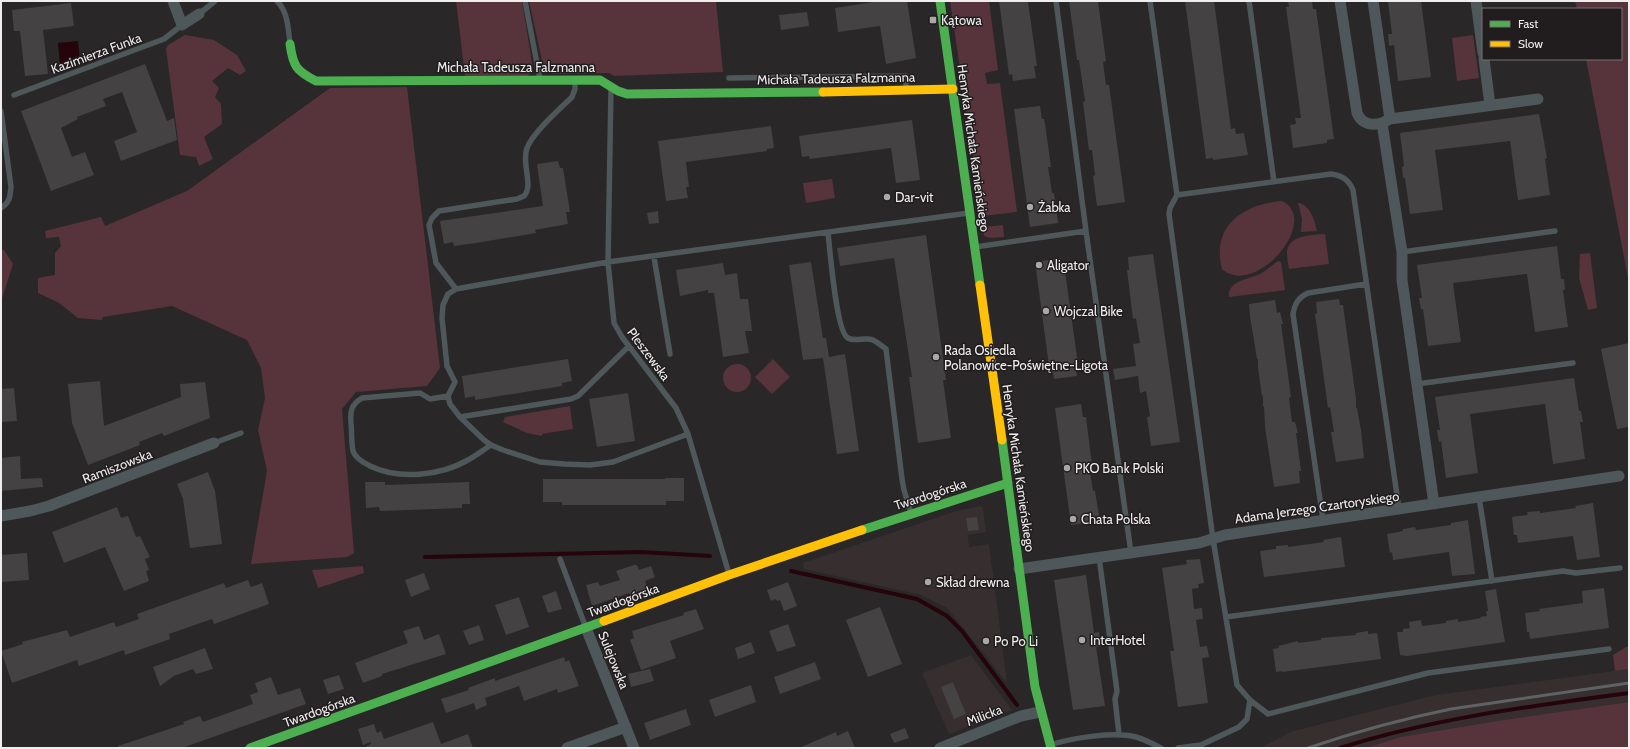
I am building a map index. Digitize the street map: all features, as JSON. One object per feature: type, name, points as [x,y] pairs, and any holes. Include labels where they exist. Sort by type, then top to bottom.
[{"type":"street","points":[[173,1],[182,25],[199,14]]},
{"type":"street","name":"Henryka Michała Kamieńskiego","points":[[940,1],[1008,483],[1035,687],[1040,712],[1050,746]]},
{"type":"street","points":[[1340,1],[1357,113],[1365,123],[1375,125],[1386,121],[1538,99]]},
{"type":"street","points":[[1373,1],[1402,252],[1402,280],[1434,504]]},
{"type":"street","points":[[1476,1],[1482,46]]},
{"type":"street","name":"Michała Tadeusza Falzmanna","points":[[290,44],[292,61],[301,74],[316,82],[600,80],[627,94],[906,91],[953,89]]},
{"type":"street","points":[[1484,60],[1490,105]]},
{"type":"street","name":"Ramiszowska","points":[[1,516],[48,506],[214,443]]},
{"type":"street","name":"Adama Jerzego Czartoryskiego","points":[[1019,569],[1199,543],[1225,534],[1619,476]]},
{"type":"street","name":"Twardogórska","points":[[250,748],[586,628],[729,575],[911,513],[1008,483]]},
{"type":"street","name":"Sulejowska","points":[[586,628],[634,748]]},
{"type":"street","name":"Milicka","points":[[940,748],[1021,716],[1040,712]]},
{"type":"street","points":[[567,748],[626,727]]},
{"type":"lane","points":[[199,14],[215,1]]},
{"type":"lane","name":"Michała Tadeusza Falzmanna","points":[[277,1],[281,5],[287,17],[290,44]]},
{"type":"lane","points":[[525,1],[541,81]]},
{"type":"lane","points":[[1056,1],[1086,231],[1131,553]]},
{"type":"lane","points":[[1150,1],[1177,195],[1170,208],[1169,214],[1213,539],[1237,685],[1250,700],[1268,714],[1428,673],[1609,649]]},
{"type":"lane","points":[[1249,1],[1274,182]]},
{"type":"lane","name":"Kazimierza Funka","points":[[14,95],[164,40],[182,25]]},
{"type":"lane","points":[[729,78],[906,76],[906,91]]},
{"type":"lane","points":[[456,289],[436,263],[429,225],[432,218],[439,211],[517,199],[524,196],[528,188],[524,157],[527,147],[533,137],[572,97],[575,89],[575,81]]},
{"type":"lane","name":"Pleszewska","points":[[611,87],[608,262],[614,323],[622,338],[676,408],[688,434],[729,575]]},
{"type":"lane","points":[[1,111],[11,187],[9,199],[1,208]]},
{"type":"lane","points":[[1177,195],[1331,174],[1342,177],[1348,181],[1353,190],[1399,509]]},
{"type":"lane","points":[[688,434],[613,462],[590,465],[540,462],[491,445],[460,417],[450,404],[448,396],[455,382],[448,366],[443,332],[443,305],[448,294],[456,289],[608,262],[654,257],[970,213]]},
{"type":"lane","points":[[975,247],[1086,231]]},
{"type":"lane","points":[[1402,252],[1555,231]]},
{"type":"lane","points":[[828,233],[840,327],[844,335],[849,339],[872,339],[886,349],[902,479],[911,513]]},
{"type":"lane","points":[[654,257],[670,354]]},
{"type":"lane","points":[[1323,520],[1293,314],[1294,305],[1300,297],[1308,293],[1366,284]]},
{"type":"lane","points":[[460,417],[571,399],[578,396],[629,346]]},
{"type":"lane","points":[[1417,384],[1573,364]]},
{"type":"lane","points":[[448,396],[430,399],[420,392],[362,398],[355,402],[350,412],[353,451],[358,459],[378,470],[391,474],[427,473],[442,470],[467,461],[491,445]]},
{"type":"lane","name":"Ramiszowska","points":[[214,443],[241,433]]},
{"type":"lane","points":[[1479,497],[1492,581]]},
{"type":"lane","points":[[1099,558],[1117,691],[1115,698],[1119,734]]},
{"type":"lane","name":"Sulejowska","points":[[560,559],[586,628]]},
{"type":"lane","points":[[1226,617],[1563,571],[1576,573],[1620,568]]},
{"type":"lane","points":[[1178,748],[1201,745],[1239,727],[1247,720],[1250,700]]},
{"type":"lane","points":[[1050,746],[1077,739],[1119,734],[1137,737],[1161,748]]},
{"type":"shaded area","points":[[456,1],[522,1],[533,69],[527,77],[465,76]]},
{"type":"shaded area","points":[[529,1],[716,1],[723,72],[614,76],[609,73],[551,74],[543,65]]},
{"type":"shaded area","points":[[950,1],[989,1],[998,70],[985,73],[987,84],[1000,83],[1017,212],[982,216]]},
{"type":"shaded area","points":[[1575,1],[1629,1],[1629,283],[1586,60],[1622,60],[1622,8],[1577,8]]},
{"type":"shaded area","points":[[185,35],[214,40],[237,55],[246,71],[240,75],[228,68],[212,81],[219,88],[215,97],[221,104],[222,124],[204,137],[213,159],[199,166],[196,157],[180,155],[166,49],[168,45]]},
{"type":"shaded area","points":[[1473,35],[1479,78],[1457,81],[1452,38]]},
{"type":"shaded area","points":[[78,41],[80,63],[60,65],[58,43]]},
{"type":"shaded area","points":[[407,87],[440,368],[427,386],[356,392],[342,409],[354,553],[347,557],[251,564],[267,471],[258,430],[265,398],[261,368],[247,340],[172,306],[103,317],[102,320],[78,318],[59,303],[38,293],[38,278],[55,275],[55,253],[61,246],[59,237],[46,238],[45,231],[101,217],[105,226],[187,191],[330,88]]},
{"type":"shaded area","points":[[832,179],[835,198],[806,203],[803,183]]},
{"type":"shaded area","points":[[1282,201],[1292,211],[1294,224],[1289,239],[1279,253],[1266,266],[1251,274],[1236,275],[1222,269],[1220,254],[1221,241],[1233,220],[1254,207]]},
{"type":"shaded area","points":[[1298,203],[1306,206],[1309,210],[1317,231],[1301,232],[1302,219]]},
{"type":"shaded area","points":[[1003,225],[1004,237],[990,238],[984,236],[983,227]]},
{"type":"shaded area","points":[[1325,234],[1329,264],[1289,269],[1287,252],[1288,246],[1292,242],[1302,237]]},
{"type":"shaded area","points":[[1,250],[4,250],[13,264],[1,302]]},
{"type":"shaded area","points":[[1590,253],[1597,308],[1588,310],[1579,278],[1580,254]]},
{"type":"shaded area","points":[[1278,261],[1281,262],[1285,290],[1229,297],[1231,287],[1235,284],[1260,274]]},
{"type":"shaded area","points":[[773,359],[790,377],[772,394],[755,377]]},
{"type":"shaded area","points":[[737,364],[747,368],[751,378],[747,388],[737,392],[727,388],[723,378],[727,368]]},
{"type":"shaded area","points":[[570,406],[573,429],[542,434],[542,436],[527,433],[503,422],[505,417]]},
{"type":"shaded area","name":"Skład drewna","points":[[980,506],[983,508],[986,532],[968,535],[969,547],[989,544],[1007,683],[947,608],[921,595],[804,569],[803,563],[956,511]]},
{"type":"shaded area","points":[[363,566],[364,573],[318,588],[312,570]]},
{"type":"shaded area","points":[[1626,647],[1629,647],[1629,669],[1615,671],[1613,655]]},
{"type":"shaded area","points":[[971,655],[1012,710],[949,734],[922,673]]},
{"type":"shaded area","points":[[1629,669],[1629,702],[1400,737],[1366,748],[1260,748],[1290,732],[1436,695]]},
{"type":"shaded area","points":[[1629,702],[1629,748],[1366,748],[1400,737]]},
{"type":"building","points":[[880,1],[907,1],[916,58],[886,64],[880,26],[838,32],[835,8]]},
{"type":"building","points":[[999,1],[1028,2],[1037,66],[1034,66],[1036,78],[1013,81],[1012,74],[1009,75]]},
{"type":"building","points":[[1069,1],[1098,1],[1106,61],[1103,62],[1106,85],[1109,85],[1125,202],[1097,206],[1093,176],[1095,175],[1092,150],[1089,150],[1083,102],[1085,101],[1079,60],[1077,60]]},
{"type":"building","points":[[1185,1],[1214,1],[1231,129],[1235,128],[1236,134],[1244,133],[1248,155],[1213,160],[1213,158],[1206,159]]},
{"type":"building","points":[[1288,1],[1312,1],[1313,9],[1316,9],[1334,139],[1327,140],[1327,143],[1293,148],[1290,125],[1296,124],[1295,118],[1301,118],[1286,7],[1289,7]]},
{"type":"building","points":[[1388,1],[1421,1],[1431,77],[1398,81],[1394,45],[1389,46],[1388,34],[1392,34]]},
{"type":"building","points":[[71,3],[74,26],[43,30],[48,74],[25,76],[20,31],[14,31],[12,10]]},
{"type":"building","points":[[807,12],[809,26],[781,30],[779,15]]},
{"type":"building","points":[[145,64],[167,121],[174,118],[177,140],[121,161],[114,141],[137,132],[122,92],[103,99],[106,106],[77,117],[78,119],[61,128],[72,157],[85,152],[94,175],[51,191],[21,111]]},
{"type":"building","points":[[1040,106],[1042,119],[1044,119],[1045,123],[1051,167],[1048,167],[1052,193],[1054,193],[1058,223],[1030,227],[1014,109]]},
{"type":"building","points":[[1539,114],[1547,158],[1545,159],[1550,195],[1518,200],[1510,141],[1435,150],[1443,210],[1410,214],[1405,178],[1403,178],[1402,167],[1404,166],[1400,133]]},
{"type":"building","points":[[912,120],[920,180],[896,183],[891,148],[810,159],[809,156],[802,157],[799,136]]},
{"type":"building","points":[[771,126],[774,148],[767,149],[767,151],[686,162],[689,187],[686,187],[688,198],[666,201],[658,141]]},
{"type":"building","points":[[558,161],[560,168],[563,168],[570,212],[566,212],[568,224],[535,230],[536,233],[476,243],[454,246],[453,242],[444,244],[440,221],[543,206],[537,164]]},
{"type":"building","points":[[658,211],[659,223],[649,224],[647,213]]},
{"type":"building","points":[[926,235],[946,380],[943,380],[951,438],[918,443],[909,377],[912,377],[894,258],[840,266],[837,248]]},
{"type":"building","points":[[1557,246],[1561,279],[1564,279],[1565,290],[1563,290],[1568,327],[1535,332],[1527,274],[1453,283],[1461,342],[1428,346],[1423,309],[1421,309],[1419,298],[1422,298],[1417,265]]},
{"type":"building","points":[[1153,254],[1180,442],[1151,446],[1147,417],[1150,416],[1146,391],[1140,393],[1138,376],[1115,380],[1113,369],[1136,366],[1133,344],[1140,343],[1136,318],[1133,319],[1127,270],[1129,270],[1128,257]]},
{"type":"building","points":[[1061,258],[1062,271],[1065,271],[1078,364],[1075,365],[1077,376],[1054,379],[1053,373],[1050,373],[1035,262]]},
{"type":"building","points":[[811,262],[823,338],[826,338],[829,357],[845,354],[859,451],[837,454],[823,358],[803,360],[789,265]]},
{"type":"building","points":[[723,263],[725,275],[737,273],[740,299],[748,299],[752,331],[745,331],[749,353],[723,357],[714,293],[708,293],[708,290],[680,296],[676,270]]},
{"type":"building","points":[[1339,299],[1340,305],[1343,305],[1364,458],[1336,462],[1331,432],[1334,432],[1330,407],[1328,408],[1315,314],[1317,313],[1316,302]]},
{"type":"building","points":[[1275,300],[1277,313],[1280,312],[1283,324],[1281,324],[1291,397],[1289,398],[1292,422],[1295,422],[1298,433],[1296,433],[1301,471],[1299,471],[1300,483],[1274,487],[1265,427],[1263,395],[1262,396],[1258,359],[1249,304]]},
{"type":"building","points":[[1629,343],[1629,427],[1617,429],[1601,349]]},
{"type":"building","points":[[568,359],[572,381],[562,383],[562,386],[475,400],[475,396],[465,398],[462,376]]},
{"type":"building","points":[[1574,378],[1579,411],[1581,411],[1583,422],[1580,422],[1585,459],[1553,464],[1545,404],[1470,414],[1478,473],[1446,478],[1441,441],[1439,442],[1437,430],[1440,430],[1435,397]]},
{"type":"building","points":[[100,381],[104,426],[181,397],[180,384],[205,382],[210,418],[164,436],[162,433],[139,442],[140,445],[88,465],[72,423],[68,384]]},
{"type":"building","points":[[14,388],[17,421],[1,422],[1,389]]},
{"type":"building","points":[[628,393],[635,441],[597,447],[589,399]]},
{"type":"building","points":[[1081,404],[1083,417],[1086,417],[1092,465],[1089,466],[1100,521],[1071,525],[1055,408]]},
{"type":"building","points":[[20,456],[21,479],[42,478],[43,487],[1,491],[1,458]]},
{"type":"building","points":[[208,472],[215,491],[222,544],[190,548],[183,499],[177,484]]},
{"type":"building","points":[[684,478],[684,501],[666,501],[666,505],[562,505],[562,502],[543,502],[543,479]]},
{"type":"building","points":[[365,482],[385,482],[385,485],[469,482],[470,504],[462,504],[462,508],[380,511],[379,507],[366,508]]},
{"type":"building","points":[[1593,503],[1600,557],[1577,560],[1573,536],[1518,543],[1517,535],[1514,535],[1512,517],[1528,515],[1527,512],[1540,511],[1540,513],[1576,508],[1575,506]]},
{"type":"building","points":[[117,507],[121,518],[128,516],[136,537],[140,536],[150,557],[145,559],[149,570],[146,571],[149,581],[124,591],[105,547],[64,563],[52,532]]},
{"type":"building","points":[[977,517],[979,530],[968,531],[966,518]]},
{"type":"building","points":[[1468,520],[1475,574],[1452,576],[1449,552],[1393,560],[1392,552],[1390,553],[1387,534],[1403,531],[1403,529],[1415,527],[1416,530],[1451,525],[1451,523]]},
{"type":"building","points":[[1341,537],[1345,567],[1264,577],[1260,551],[1276,549],[1276,546],[1288,545],[1288,547],[1324,542],[1323,540]]},
{"type":"building","points":[[27,553],[29,580],[1,582],[1,555]]},
{"type":"building","points":[[1200,559],[1204,583],[1198,584],[1199,588],[1192,589],[1194,609],[1202,608],[1203,619],[1196,620],[1200,647],[1207,646],[1209,657],[1202,658],[1208,703],[1178,707],[1170,651],[1174,651],[1162,568],[1187,564],[1186,560]]},
{"type":"building","points":[[637,565],[639,570],[651,566],[655,577],[645,581],[648,589],[630,595],[629,593],[592,606],[586,585],[598,582],[600,586],[620,580],[616,571]]},
{"type":"building","points":[[424,573],[430,589],[411,597],[405,580]]},
{"type":"building","name":"InterHotel","points":[[1086,575],[1094,633],[1099,632],[1101,647],[1096,647],[1105,706],[1073,710],[1054,580]]},
{"type":"building","points":[[248,580],[251,587],[262,583],[269,604],[214,624],[212,619],[169,634],[170,639],[125,655],[124,650],[79,666],[77,660],[12,683],[1,651],[23,644],[22,642],[67,630],[70,637],[114,622],[116,627],[139,619],[137,614],[224,583],[226,588]]},
{"type":"building","points":[[788,582],[797,606],[784,611],[780,600],[777,601],[776,599],[771,601],[767,590]]},
{"type":"building","points":[[1604,588],[1609,628],[1530,639],[1529,632],[1527,632],[1525,613],[1540,611],[1539,609],[1583,603],[1582,591]]},
{"type":"building","points":[[1496,589],[1505,642],[1407,656],[1400,655],[1397,632],[1403,632],[1403,629],[1410,628],[1409,622],[1421,620],[1422,626],[1446,623],[1446,621],[1458,619],[1458,622],[1487,616],[1486,611],[1488,611],[1485,591]]},
{"type":"building","points":[[556,591],[562,609],[548,613],[542,596]]},
{"type":"building","points":[[519,597],[529,627],[506,635],[495,605]]},
{"type":"building","points":[[880,607],[902,664],[868,677],[846,620]]},
{"type":"building","points":[[696,609],[704,629],[670,641],[676,658],[641,670],[630,640],[634,638],[632,631],[684,615],[683,613]]},
{"type":"building","points":[[788,624],[796,646],[777,652],[769,631]]},
{"type":"building","points":[[479,625],[484,640],[469,645],[463,631]]},
{"type":"building","points":[[419,626],[424,640],[439,634],[446,654],[382,674],[382,676],[363,683],[355,663],[408,643],[403,631]]},
{"type":"building","points":[[1368,631],[1368,634],[1377,633],[1381,659],[1276,672],[1273,649],[1279,648],[1278,646],[1298,641],[1298,643],[1321,640],[1321,638],[1356,635],[1356,633]]},
{"type":"building","points":[[751,642],[755,653],[738,659],[735,648]]},
{"type":"building","points":[[205,648],[213,669],[196,674],[193,669],[174,676],[160,686],[153,667]]},
{"type":"building","points":[[564,657],[565,662],[569,660],[579,686],[558,693],[557,689],[524,701],[519,686],[485,698],[487,705],[476,710],[474,703],[446,713],[441,699],[469,690],[468,688],[495,678],[495,681]]},
{"type":"building","points":[[815,662],[821,679],[780,694],[774,677]]},
{"type":"building","points":[[650,669],[654,681],[631,687],[628,674]]},
{"type":"building","points":[[339,675],[344,689],[328,694],[323,680]]},
{"type":"building","points":[[271,677],[278,695],[300,688],[306,704],[182,748],[118,748],[118,746],[184,724],[183,722],[200,716],[203,722],[253,704],[250,695],[258,692],[255,683]]},
{"type":"building","points":[[953,682],[966,714],[954,719],[941,687]]},
{"type":"building","points":[[751,685],[756,702],[715,717],[709,700]]},
{"type":"building","points":[[686,709],[691,725],[650,740],[644,723]]},
{"type":"building","points":[[433,722],[441,744],[468,734],[473,748],[365,748],[371,744],[371,742],[363,745],[358,729],[374,724],[377,733],[381,731],[384,739]]},
{"type":"building","points":[[905,728],[909,738],[894,743],[890,734]]},
{"type":"building","points":[[848,731],[855,748],[799,748],[836,732],[837,736]]},
{"type":"waterway","points":[[425,557],[641,552],[710,556]]},
{"type":"waterway","points":[[791,571],[917,599],[947,616],[962,631],[1017,705]]},
{"type":"waterway","points":[[1340,748],[1411,729],[1483,714],[1629,693]]},
{"type":"railway","points":[[1308,748],[1379,726],[1451,709],[1629,683]]},
{"type":"traffic: fast","points":[[940,1],[980,285]]},
{"type":"traffic: fast","points":[[290,44],[294,63],[300,71],[316,81],[600,80],[618,91],[627,94],[823,92]]},
{"type":"traffic: fast","points":[[1002,440],[1035,687],[1051,748]]},
{"type":"traffic: fast","points":[[862,530],[1008,483]]},
{"type":"traffic: fast","points":[[250,748],[604,621]]},
{"type":"traffic: slow","points":[[823,92],[953,89]]},
{"type":"traffic: slow","points":[[980,285],[1002,440]]},
{"type":"traffic: slow","points":[[604,621],[729,575],[862,530]]},
{"type":"place","name":"Kątowa","points":[[933,20]]},
{"type":"place","name":"Dar-vit","points":[[887,197]]},
{"type":"place","name":"Żabka","points":[[1030,207]]},
{"type":"place","name":"Aligator","points":[[1039,265]]},
{"type":"place","name":"Wojczal Bike","points":[[1046,311]]},
{"type":"place","name":"Rada Osiedla Polanowice-Poświętne-Ligota","points":[[936,357]]},
{"type":"place","name":"PKO Bank Polski","points":[[1067,468]]},
{"type":"place","name":"Chata Polska","points":[[1073,519]]},
{"type":"place","name":"Skład drewna","points":[[928,582]]},
{"type":"place","name":"InterHotel","points":[[1082,640]]},
{"type":"place","name":"Po Po Li","points":[[986,641]]}]
